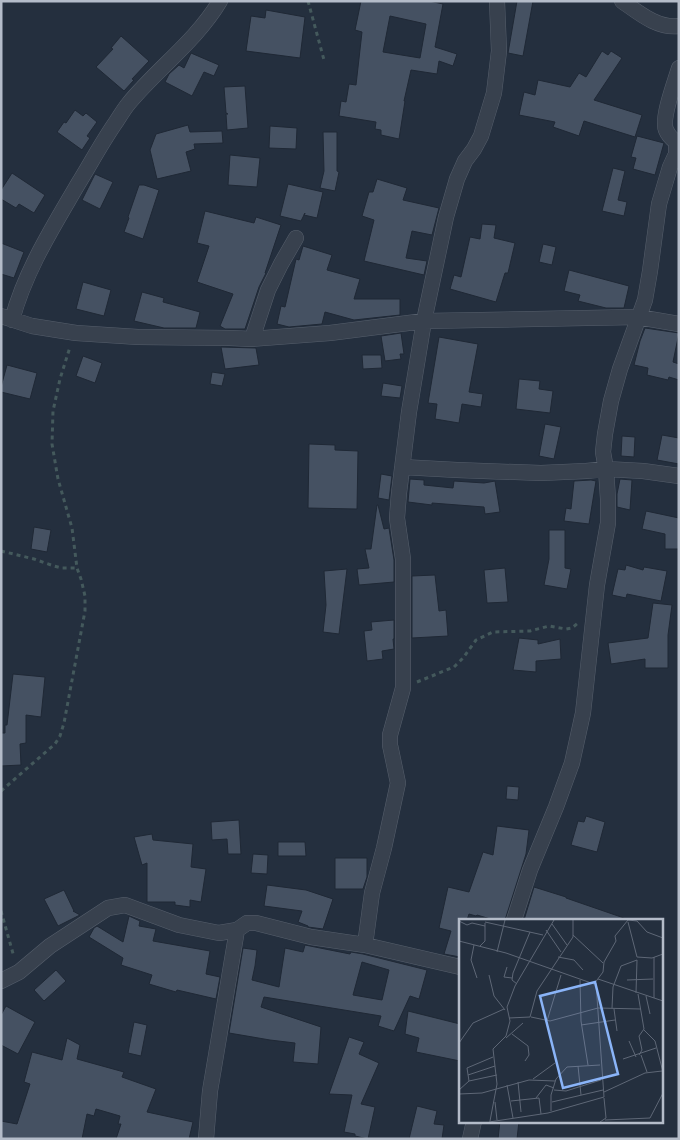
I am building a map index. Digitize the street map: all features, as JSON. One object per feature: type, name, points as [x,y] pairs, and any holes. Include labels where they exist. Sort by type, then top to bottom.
[{"type":"street","points":[[220,1],[192,39],[128,104],[100,146],[56,221],[6,318],[32,326],[76,333],[138,337],[252,339],[330,333],[424,321],[638,318],[679,324]]},
{"type":"street","points":[[365,945],[372,893],[398,783],[390,745],[390,735],[403,688],[403,559],[397,518],[409,412],[424,321],[446,217],[457,179],[465,161],[481,136],[494,93],[499,51],[497,1]]},
{"type":"street","points":[[622,1],[645,17],[665,26],[679,26]]},
{"type":"street","points":[[514,919],[530,870],[572,763],[583,713],[597,585],[608,523],[604,452],[605,434],[611,401],[645,300],[658,204],[676,154],[676,142],[667,133],[665,117],[679,68]]},
{"type":"street","points":[[252,339],[268,290],[296,238]]},
{"type":"street","points":[[402,466],[541,473],[606,469],[643,471],[679,476]]},
{"type":"street","points":[[1,981],[18,972],[50,946],[108,908],[125,904],[179,925],[219,933],[237,930],[247,924],[256,923],[312,937],[365,945],[459,967]]},
{"type":"street","points":[[206,1139],[210,1091],[237,930]]},
{"type":"street","points":[[470,1139],[474,1122]]},
{"type":"path","points":[[308,1],[324,60]]},
{"type":"path","points":[[1,792],[55,744],[60,736],[71,689],[85,611],[72,528],[58,478],[52,444],[53,411],[68,353],[76,333]]},
{"type":"path","points":[[1,551],[62,568],[77,568]]},
{"type":"path","points":[[403,688],[454,667],[476,640],[485,635],[503,631],[530,631],[549,626],[566,629],[572,628],[594,608]]},
{"type":"path","points":[[1,912],[18,972]]},
{"type":"building","points":[[361,1],[429,1],[443,4],[435,47],[457,54],[453,66],[439,61],[437,74],[411,70],[404,101],[399,139],[381,135],[381,130],[375,129],[376,122],[339,116],[341,101],[346,102],[349,84],[356,85],[362,32],[355,30]],"holes":[[[390,16],[426,24],[420,58],[383,52]]]},
{"type":"building","points":[[517,1],[533,1],[523,56],[508,53]]},
{"type":"building","points":[[266,10],[305,17],[300,58],[246,51],[251,16],[265,18]]},
{"type":"building","points":[[121,36],[149,61],[132,79],[134,80],[124,91],[96,67],[113,49],[111,48]]},
{"type":"building","points":[[602,51],[608,55],[611,51],[622,58],[594,100],[642,115],[635,137],[584,121],[579,136],[553,127],[555,122],[519,115],[524,92],[535,95],[538,80],[570,87],[579,73],[586,77]]},
{"type":"building","points":[[191,53],[219,65],[214,76],[204,72],[192,96],[165,82],[169,74],[179,65],[184,68]]},
{"type":"building","points":[[245,86],[248,128],[227,130],[226,114],[228,114],[226,113],[224,87]]},
{"type":"building","points":[[75,110],[83,116],[86,113],[97,122],[87,136],[90,138],[82,150],[57,132]]},
{"type":"building","points":[[188,125],[190,132],[222,131],[223,143],[194,144],[195,149],[186,152],[191,171],[157,179],[150,150],[156,134]]},
{"type":"building","points":[[270,126],[297,128],[296,149],[269,148]]},
{"type":"building","points":[[323,132],[337,132],[337,171],[339,172],[335,191],[320,188],[324,171]]},
{"type":"building","points":[[637,136],[664,143],[655,175],[633,169],[636,158],[631,157]]},
{"type":"building","points":[[230,155],[260,158],[257,187],[228,185]]},
{"type":"building","points":[[613,168],[625,171],[618,200],[627,202],[624,216],[602,211]]},
{"type":"building","points":[[12,173],[45,195],[34,213],[19,204],[16,208],[1,199],[1,190]]},
{"type":"building","points":[[95,174],[113,182],[100,209],[82,200]]},
{"type":"building","points":[[377,179],[407,188],[403,200],[439,208],[432,235],[412,231],[406,258],[427,261],[424,275],[364,261],[374,220],[362,216],[369,192],[373,192]]},
{"type":"building","points":[[288,184],[323,192],[317,218],[304,215],[301,221],[280,216]]},
{"type":"building","points":[[139,185],[159,190],[143,239],[124,232]]},
{"type":"building","points":[[205,211],[254,223],[256,217],[281,225],[266,273],[259,287],[245,329],[225,329],[220,326],[233,294],[197,282],[209,246],[197,243]]},
{"type":"building","points":[[482,224],[496,225],[494,238],[515,243],[508,273],[505,273],[496,302],[450,289],[454,275],[461,277],[470,237],[480,239]]},
{"type":"building","points":[[1,243],[24,252],[14,278],[1,274]]},
{"type":"building","points":[[543,244],[556,247],[552,265],[539,262]]},
{"type":"building","points":[[303,246],[332,255],[327,270],[360,279],[354,299],[400,299],[400,315],[354,320],[325,312],[322,324],[289,327],[277,324],[281,306],[285,307],[296,259],[299,260]]},
{"type":"building","points":[[569,270],[629,286],[624,308],[606,308],[578,301],[580,295],[564,291]]},
{"type":"building","points":[[83,282],[111,290],[104,316],[76,309]]},
{"type":"building","points":[[142,292],[164,298],[163,302],[200,312],[196,328],[164,328],[134,321]]},
{"type":"building","points":[[645,328],[679,333],[673,362],[679,364],[679,380],[669,377],[668,380],[647,375],[648,368],[634,365]]},
{"type":"building","points":[[401,333],[404,354],[400,354],[401,359],[385,361],[381,336]]},
{"type":"building","points":[[439,337],[478,344],[469,392],[483,394],[481,407],[462,404],[459,423],[435,419],[437,404],[428,403]]},
{"type":"building","points":[[221,347],[256,348],[259,365],[225,369]]},
{"type":"building","points":[[362,355],[381,355],[382,368],[363,369]]},
{"type":"building","points":[[83,356],[102,363],[95,383],[76,376]]},
{"type":"building","points":[[7,365],[37,373],[30,399],[1,392]]},
{"type":"building","points":[[212,372],[225,374],[222,386],[210,384]]},
{"type":"building","points":[[519,379],[540,381],[539,389],[553,391],[550,413],[516,409]]},
{"type":"building","points":[[383,383],[402,386],[400,398],[381,396]]},
{"type":"building","points":[[545,424],[561,427],[554,459],[539,456]]},
{"type":"building","points":[[662,435],[679,438],[679,464],[657,460]]},
{"type":"building","points":[[622,436],[635,437],[634,457],[621,456]]},
{"type":"building","points":[[309,444],[335,445],[335,450],[358,451],[357,509],[308,508]]},
{"type":"building","points":[[381,474],[392,476],[389,500],[378,498]]},
{"type":"building","points":[[410,479],[424,480],[424,485],[453,488],[454,481],[484,483],[495,481],[500,512],[485,514],[484,507],[408,502]]},
{"type":"building","points":[[620,479],[632,480],[630,510],[617,507]]},
{"type":"building","points":[[574,481],[596,481],[589,524],[564,521],[566,508],[571,509]]},
{"type":"building","points":[[377,505],[384,529],[389,528],[394,560],[394,582],[359,585],[357,569],[369,568],[365,549],[371,549]]},
{"type":"building","points":[[646,511],[679,518],[679,549],[665,549],[665,534],[642,529]]},
{"type":"building","points":[[34,527],[51,530],[47,552],[31,549]]},
{"type":"building","points":[[549,530],[565,530],[565,568],[571,569],[567,589],[544,585],[549,559]]},
{"type":"building","points":[[626,565],[643,570],[644,567],[667,571],[661,601],[627,594],[626,598],[612,595],[618,569],[625,570]]},
{"type":"building","points":[[505,568],[508,602],[487,603],[484,570]]},
{"type":"building","points":[[347,569],[339,634],[323,632],[326,605],[324,571]]},
{"type":"building","points":[[435,575],[439,611],[446,610],[448,636],[412,638],[412,576]]},
{"type":"building","points":[[653,603],[672,605],[668,635],[668,668],[645,668],[645,659],[611,664],[608,643],[648,638]]},
{"type":"building","points":[[394,620],[394,649],[382,651],[383,659],[367,661],[364,631],[372,630],[371,622]]},
{"type":"building","points":[[519,638],[538,640],[538,644],[560,639],[561,659],[536,661],[536,672],[513,670]]},
{"type":"building","points":[[13,674],[45,677],[41,717],[26,715],[26,743],[20,744],[21,765],[1,766],[1,733],[5,733],[5,725],[7,725]]},
{"type":"building","points":[[507,786],[519,787],[518,800],[506,799]]},
{"type":"building","points":[[586,816],[605,822],[597,852],[571,845],[578,821],[584,822]]},
{"type":"building","points":[[239,820],[241,854],[228,854],[227,839],[212,840],[211,822]]},
{"type":"building","points":[[497,826],[529,830],[526,854],[505,919],[491,919],[469,914],[467,919],[459,919],[459,957],[444,954],[451,931],[439,928],[448,887],[469,892],[483,852],[493,855]]},
{"type":"building","points":[[152,834],[153,840],[193,844],[191,867],[206,869],[201,902],[190,900],[190,907],[175,905],[175,902],[147,902],[147,863],[142,865],[134,837]]},
{"type":"building","points":[[278,842],[305,842],[306,856],[278,856]]},
{"type":"building","points":[[253,854],[268,855],[267,874],[251,873]]},
{"type":"building","points":[[335,858],[367,858],[367,877],[363,889],[335,889]]},
{"type":"building","points":[[267,885],[306,890],[333,899],[323,929],[308,927],[298,922],[302,911],[264,906]]},
{"type":"building","points":[[534,887],[624,918],[624,919],[524,919]]},
{"type":"building","points":[[64,890],[73,911],[80,915],[58,926],[44,899]]},
{"type":"building","points":[[129,916],[140,921],[139,926],[156,929],[153,941],[210,951],[206,974],[220,977],[216,999],[177,990],[176,992],[149,984],[152,975],[121,965],[123,958],[89,937],[97,926],[123,942]]},
{"type":"building","points":[[305,945],[350,954],[351,952],[363,954],[427,970],[419,999],[410,996],[394,1031],[378,1026],[381,1016],[264,997],[261,1007],[321,1027],[318,1064],[293,1062],[295,1043],[229,1033],[243,948],[257,950],[252,980],[279,987],[285,948],[303,952]],"holes":[[[362,962],[389,970],[382,1000],[353,995]]]},
{"type":"building","points":[[56,970],[66,981],[44,1001],[34,990]]},
{"type":"building","points":[[6,1006],[35,1022],[18,1054],[1,1045],[1,1015]]},
{"type":"building","points":[[408,1011],[459,1024],[459,1061],[416,1052],[419,1038],[405,1034]]},
{"type":"building","points":[[134,1022],[147,1025],[141,1056],[128,1053]]},
{"type":"building","points":[[349,1037],[364,1042],[359,1054],[379,1063],[361,1104],[375,1107],[368,1139],[344,1132],[352,1095],[329,1094]]},
{"type":"building","points":[[67,1038],[80,1045],[77,1059],[124,1072],[122,1077],[156,1089],[147,1112],[193,1122],[189,1139],[116,1139],[121,1124],[118,1124],[120,1116],[96,1109],[94,1116],[87,1114],[82,1139],[1,1139],[1,1121],[17,1124],[30,1084],[24,1082],[32,1052],[62,1060]]},
{"type":"building","points":[[417,1106],[437,1111],[434,1124],[444,1125],[442,1139],[409,1139]]},
{"type":"building","points":[[500,1122],[519,1122],[517,1139],[498,1139]]}]
